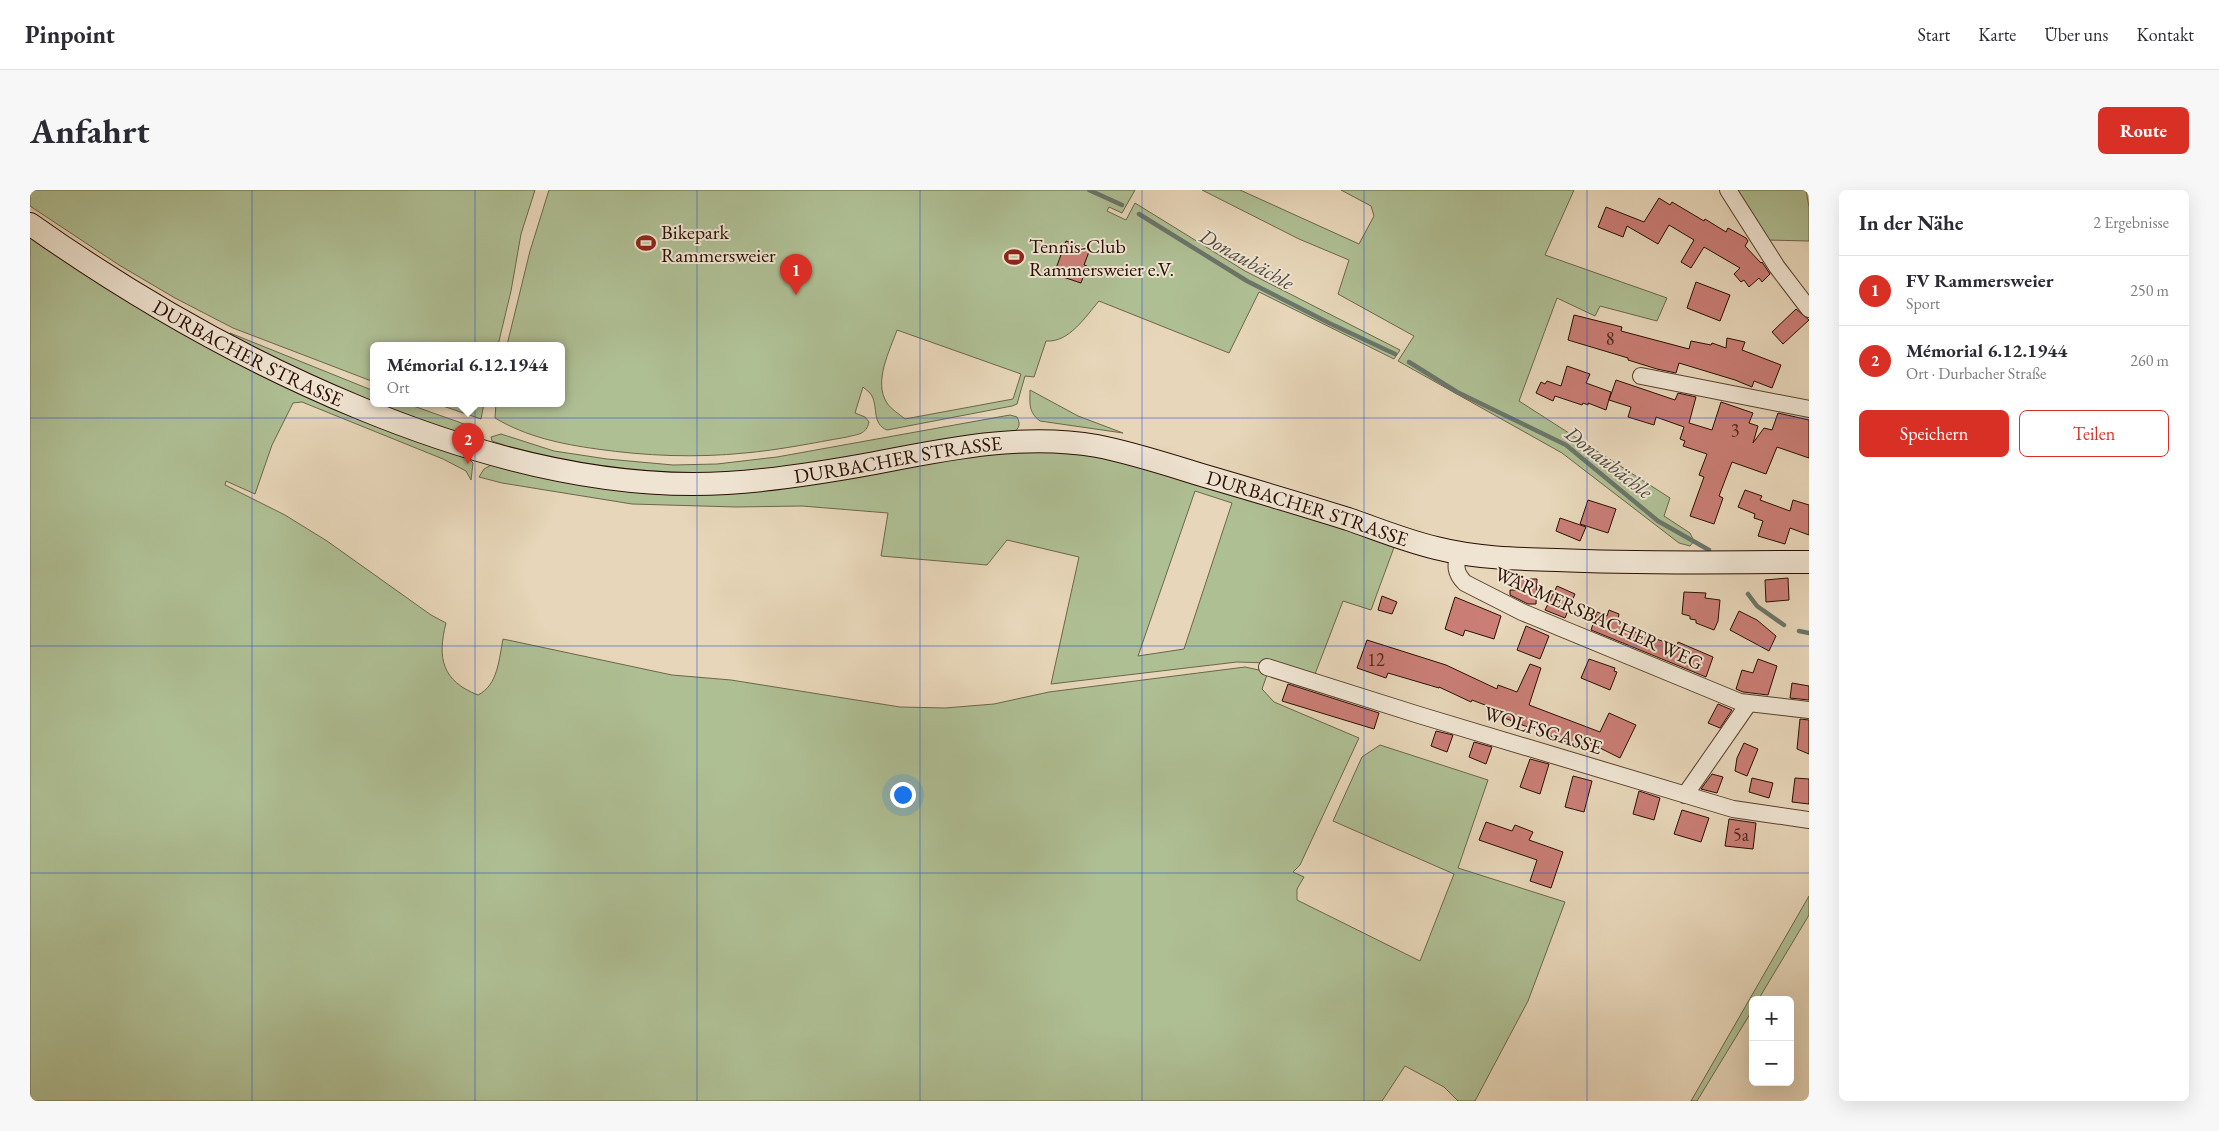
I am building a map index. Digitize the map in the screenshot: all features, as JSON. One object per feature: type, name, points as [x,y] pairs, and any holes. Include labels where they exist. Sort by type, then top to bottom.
[{"type":"street","points":[[1728,190],[1777,267],[1809,309]]},
{"type":"street","name":"DURBACHER STRASSE","points":[[30,224],[142,297],[219,341],[301,382],[395,421],[481,451],[585,475],[653,483],[724,483],[797,476],[948,449],[1025,441],[1058,442],[1096,446],[1164,464],[1322,511],[1435,548],[1459,552],[1518,558],[1608,562],[1809,562]]},
{"type":"street","points":[[1641,376],[1809,409]]},
{"type":"street","name":"WÄRMERSBACHER WEG","points":[[1459,552],[1456,569],[1458,576],[1465,583],[1522,612],[1740,702],[1809,710]]},
{"type":"street","name":"WOLFSGASSE","points":[[1267,667],[1733,809],[1809,820]]},
{"type":"street","points":[[1685,795],[1749,703]]},
{"type":"green space","points":[[30,190],[535,190],[521,234],[511,291],[499,342],[370,342],[370,380],[233,328],[175,298],[119,265],[30,206]]},
{"type":"green space","points":[[549,190],[1135,190],[1122,213],[1109,207],[1107,211],[1126,220],[1135,203],[1245,271],[1400,350],[1394,359],[1259,292],[1229,353],[1099,301],[1083,321],[1069,333],[1062,338],[1046,341],[1034,377],[1025,376],[1017,404],[1012,406],[887,430],[879,424],[872,396],[863,387],[855,413],[865,417],[869,422],[864,432],[847,437],[758,452],[727,455],[671,456],[570,445],[532,435],[495,418],[496,407],[565,407],[565,342],[508,342],[530,251]],"holes":[[[897,330],[1021,374],[1013,399],[905,419],[887,403],[883,395],[882,386],[884,366]]]},
{"type":"green space","points":[[1202,190],[1240,190],[1359,244],[1374,216],[1371,206],[1341,190],[1574,190],[1545,255],[1667,298],[1657,321],[1600,306],[1595,316],[1557,298],[1519,401],[1670,498],[1664,516],[1690,533],[1694,541],[1690,546],[1679,543],[1562,453],[1398,361],[1414,336],[1338,294],[1349,260],[1299,239]]},
{"type":"green space","points":[[1731,190],[1806,190],[1809,207],[1809,241],[1767,240]]},
{"type":"green space","points":[[30,234],[467,457],[473,463],[471,480],[466,471],[443,459],[302,402],[293,403],[272,445],[255,494],[226,481],[225,485],[285,515],[327,541],[431,615],[446,623],[442,647],[445,667],[457,683],[478,695],[485,691],[494,678],[503,639],[672,675],[731,680],[900,707],[945,708],[994,704],[1049,692],[1245,667],[1268,672],[1262,689],[1274,702],[1359,738],[1300,865],[1293,872],[1304,877],[1297,889],[1297,900],[1420,961],[1454,874],[1333,821],[1362,757],[1380,745],[1488,780],[1458,868],[1565,902],[1528,1001],[1475,1101],[1458,1101],[1444,1087],[1405,1066],[1382,1101],[30,1101]]},
{"type":"green space","points":[[230,333],[370,389],[370,403],[354,397],[227,337]]},
{"type":"green space","points":[[1030,390],[1078,416],[1123,433],[1040,421],[1032,411]]},
{"type":"green space","points":[[381,407],[416,407],[474,429],[473,437],[463,437]]},
{"type":"green space","points":[[446,407],[483,407],[481,419]]},
{"type":"green space","points":[[1010,415],[1017,417],[1019,422],[1014,433],[801,468],[683,477],[552,461],[492,441],[491,437],[501,434],[554,451],[607,459],[673,465],[717,464],[777,457]]},
{"type":"green space","points":[[1080,452],[1146,465],[1396,542],[1371,610],[1343,601],[1315,674],[1270,663],[1237,662],[1051,684],[1079,557],[1007,540],[987,565],[881,556],[888,513],[802,506],[736,507],[632,504],[502,483],[479,477],[484,469],[493,464],[639,490],[980,453]],"holes":[[[1195,491],[1232,503],[1184,649],[1138,656]]]},
{"type":"green space","points":[[1809,896],[1809,915],[1760,996],[1751,996]]},
{"type":"green space","points":[[1749,1000],[1749,1016],[1697,1101],[1691,1101]]},
{"type":"building","points":[[1659,198],[1670,205],[1672,202],[1726,232],[1728,228],[1746,238],[1748,241],[1745,246],[1762,262],[1770,274],[1762,282],[1759,278],[1749,287],[1744,280],[1741,282],[1734,274],[1740,268],[1704,247],[1691,268],[1681,262],[1694,240],[1669,225],[1658,244],[1627,226],[1623,237],[1598,227],[1606,207],[1644,222]]},
{"type":"building","points":[[1066,241],[1090,249],[1084,265],[1087,266],[1081,283],[1054,274]]},
{"type":"building","points":[[1696,282],[1730,295],[1720,321],[1687,308]]},
{"type":"building","points":[[1796,309],[1809,320],[1783,344],[1772,332]]},
{"type":"building","points":[[1574,315],[1622,327],[1621,331],[1689,349],[1691,341],[1711,345],[1712,343],[1726,348],[1727,338],[1745,342],[1742,350],[1781,365],[1772,388],[1754,381],[1752,387],[1679,363],[1676,373],[1657,369],[1568,340]]},
{"type":"building","points":[[1567,366],[1590,374],[1586,383],[1611,392],[1606,410],[1588,403],[1588,405],[1583,403],[1582,405],[1555,396],[1553,401],[1536,393],[1541,382],[1545,384],[1547,381],[1561,386]]},
{"type":"building","points":[[1616,380],[1675,400],[1678,393],[1696,397],[1689,423],[1712,430],[1721,402],[1753,413],[1749,423],[1758,426],[1753,443],[1764,428],[1772,430],[1778,413],[1809,420],[1809,458],[1777,447],[1766,474],[1732,462],[1719,496],[1723,498],[1714,524],[1690,516],[1704,477],[1699,475],[1707,454],[1683,446],[1685,441],[1680,439],[1684,427],[1656,417],[1654,425],[1628,417],[1631,407],[1609,400]]},
{"type":"building","points":[[1745,490],[1762,496],[1760,500],[1790,511],[1793,500],[1809,505],[1809,535],[1790,528],[1785,544],[1758,536],[1763,521],[1754,518],[1755,514],[1738,507]]},
{"type":"building","points":[[1588,500],[1616,509],[1608,533],[1580,524]]},
{"type":"building","points":[[1560,518],[1586,527],[1580,541],[1556,531]]},
{"type":"building","points":[[1788,578],[1789,600],[1766,602],[1765,580]]},
{"type":"building","points":[[1518,579],[1537,579],[1536,604],[1528,604],[1510,595],[1510,590],[1518,590]]},
{"type":"building","points":[[1557,586],[1575,594],[1565,618],[1545,610]]},
{"type":"building","points":[[1684,592],[1706,593],[1705,598],[1720,600],[1718,621],[1714,630],[1696,623],[1696,620],[1690,619],[1690,616],[1682,614]]},
{"type":"building","points":[[1382,596],[1397,602],[1392,614],[1378,610]]},
{"type":"building","points":[[1455,597],[1501,616],[1494,639],[1465,630],[1463,636],[1445,629]]},
{"type":"building","points":[[1609,610],[1619,614],[1618,619],[1628,623],[1626,629],[1677,646],[1678,642],[1713,657],[1706,677],[1591,630],[1597,612],[1607,616]]},
{"type":"building","points":[[1739,611],[1757,620],[1776,636],[1769,651],[1730,630]]},
{"type":"building","points":[[1526,626],[1549,636],[1540,659],[1517,650]]},
{"type":"building","points":[[1367,640],[1446,665],[1497,689],[1498,685],[1517,692],[1530,664],[1541,668],[1529,705],[1600,732],[1609,713],[1636,725],[1620,758],[1584,740],[1581,748],[1497,715],[1498,710],[1472,700],[1471,702],[1439,687],[1388,673],[1386,678],[1357,668]]},
{"type":"building","points":[[1589,659],[1615,668],[1614,671],[1617,672],[1610,690],[1581,678]]},
{"type":"building","points":[[1758,659],[1777,666],[1768,695],[1743,692],[1736,689],[1742,670],[1753,673]]},
{"type":"building","points":[[1792,683],[1809,686],[1809,700],[1790,698]]},
{"type":"building","points":[[1288,684],[1379,713],[1374,729],[1282,701]]},
{"type":"building","points":[[1718,704],[1732,710],[1720,728],[1708,723]]},
{"type":"building","points":[[1800,719],[1809,720],[1809,754],[1797,749]]},
{"type":"building","points":[[1436,731],[1453,735],[1447,752],[1431,746]]},
{"type":"building","points":[[1474,742],[1492,747],[1486,764],[1469,757]]},
{"type":"building","points":[[1744,743],[1758,749],[1747,776],[1735,771],[1737,758]]},
{"type":"building","points":[[1530,759],[1549,764],[1540,794],[1520,787]]},
{"type":"building","points":[[1712,774],[1723,777],[1717,793],[1701,789]]},
{"type":"building","points":[[1573,776],[1592,781],[1584,812],[1565,807]]},
{"type":"building","points":[[1752,778],[1773,783],[1769,798],[1749,792]]},
{"type":"building","points":[[1795,778],[1809,779],[1809,804],[1792,802]]},
{"type":"building","points":[[1639,791],[1660,798],[1654,820],[1633,814]]},
{"type":"building","points":[[1682,810],[1709,818],[1701,842],[1674,834]]},
{"type":"building","points":[[1729,819],[1756,823],[1753,849],[1725,846]]},
{"type":"building","points":[[1486,822],[1512,831],[1515,825],[1533,832],[1529,840],[1563,852],[1551,888],[1530,881],[1537,860],[1479,840]]},
{"type":"waterway","name":"Donaubächle","points":[[1089,190],[1122,205]]},
{"type":"waterway","name":"Donaubächle","points":[[1139,214],[1247,281],[1395,354]]},
{"type":"waterway","name":"Donaubächle","points":[[1409,362],[1457,392],[1566,445],[1658,521],[1709,550]]},
{"type":"waterway","name":"Donaubächle","points":[[1748,594],[1757,606],[1784,625]]},
{"type":"waterway","name":"Donaubächle","points":[[1799,631],[1809,633]]},
{"type":"place","name":"Bikepark Rammersweier","points":[[646,243]]},
{"type":"place","name":"Tennis-Club Rammersweier e.V.","points":[[1014,257]]},
{"type":"place","name":"FV Rammersweier","points":[[796,295]]},
{"type":"place","name":"Mémorial 6.12.1944","points":[[468,464]]}]
